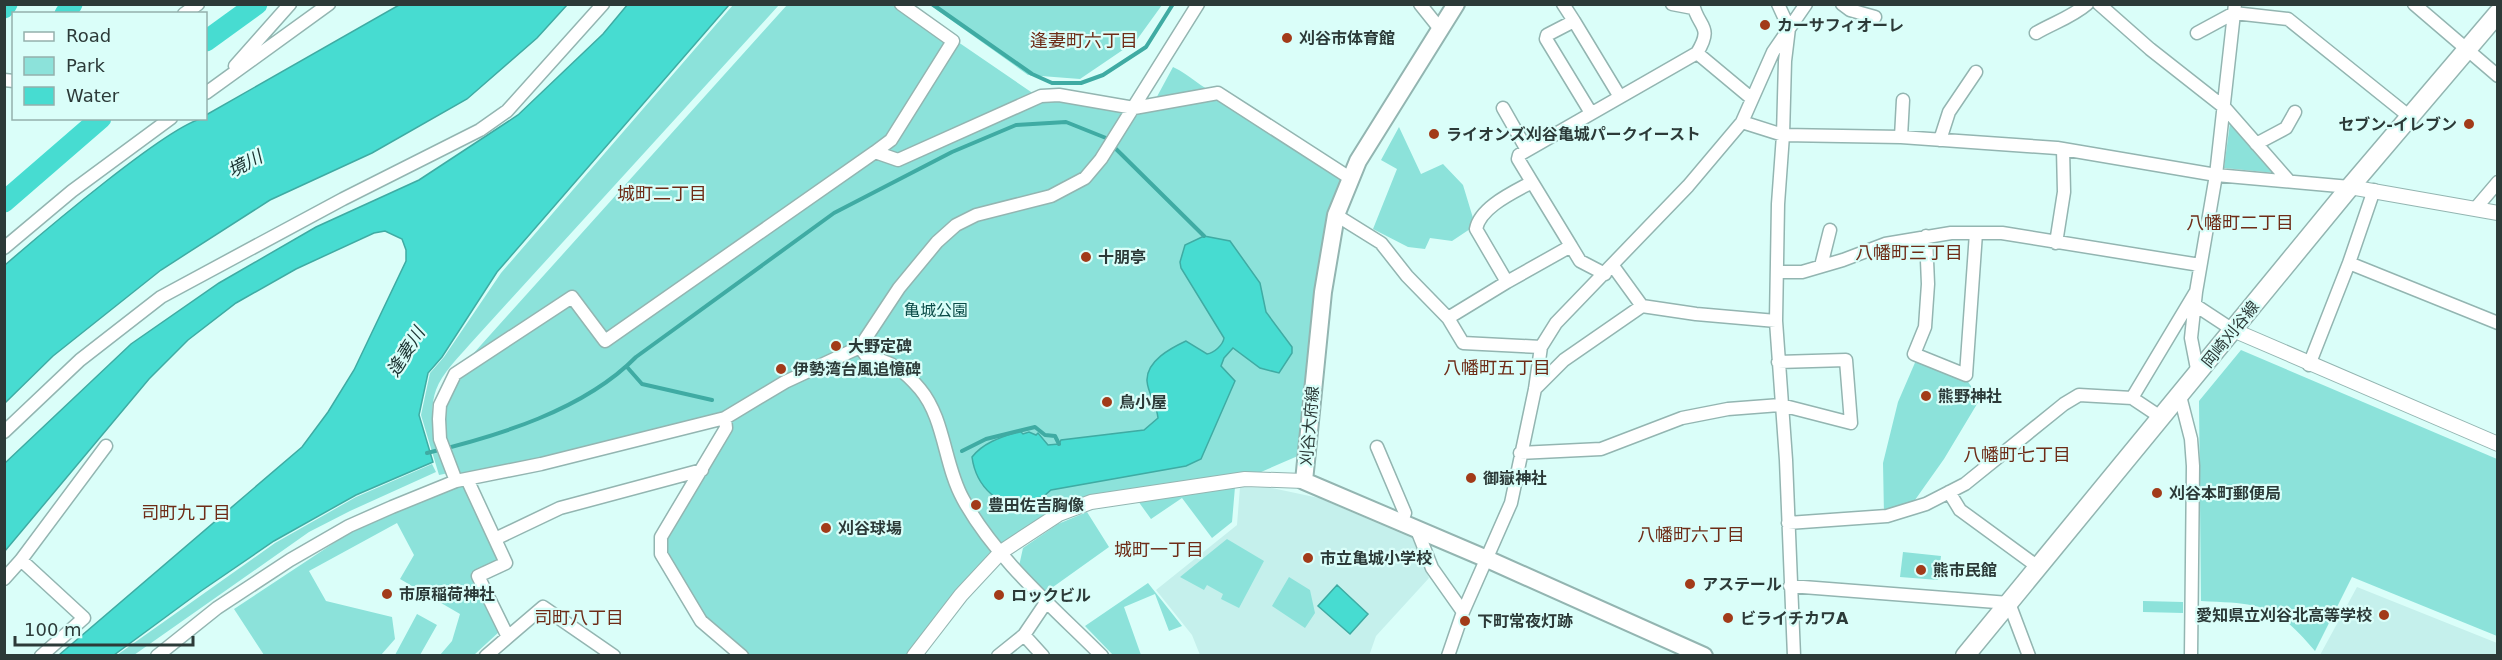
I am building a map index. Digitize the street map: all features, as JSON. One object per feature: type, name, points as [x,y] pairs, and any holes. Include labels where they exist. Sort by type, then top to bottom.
[{"type":"main road","name":"刈谷大府線","points":[[1456,4],[1358,161],[1336,215],[1323,292],[1304,481],[1487,559],[1704,656]]},
{"type":"main road","name":"岡崎刈谷線","points":[[1965,656],[2350,187],[2498,13]]},
{"type":"street","points":[[222,82],[290,4]]},
{"type":"street","points":[[207,92],[329,4]]},
{"type":"street","points":[[4,432],[80,360],[161,297],[343,199],[480,130],[507,111],[603,4]]},
{"type":"street","points":[[507,637],[478,576],[506,563],[440,439],[440,405],[455,374],[572,297],[605,340],[891,140],[953,41],[901,4]]},
{"type":"street","points":[[157,656],[217,608],[300,554],[349,526],[462,480],[541,464],[725,418],[785,382],[860,347],[899,288],[937,242],[956,225],[976,215],[1051,196],[1085,178],[1101,159],[1198,4]]},
{"type":"street","points":[[1420,4],[1440,29]]},
{"type":"street","points":[[1563,4],[1620,97]]},
{"type":"street","points":[[1672,4],[1693,6],[1704,24],[1705,40],[1697,53],[1527,150],[1519,155],[1518,159],[1580,261],[1609,270],[1642,306],[1696,314],[1776,321]]},
{"type":"street","points":[[1778,4],[1789,28],[1785,61],[1784,135],[1778,204],[1776,321],[1794,656]]},
{"type":"street","points":[[1451,655],[1463,612],[1511,503],[1535,389],[1541,347],[1556,323],[1688,186],[1742,122],[1773,52],[1806,4]]},
{"type":"street","points":[[1842,4],[1850,10],[1875,17]]},
{"type":"street","points":[[2036,33],[2057,20],[2077,13],[2087,4]]},
{"type":"street","points":[[2099,4],[2150,49],[2225,108],[2289,181]]},
{"type":"street","points":[[2414,4],[2498,76]]},
{"type":"street","points":[[2198,374],[2191,338],[2195,298],[2216,175],[2235,9]]},
{"type":"street","points":[[2197,33],[2235,9],[2288,19],[2410,117]]},
{"type":"street","points":[[1574,21],[1547,35],[1546,39],[1591,113]]},
{"type":"street","points":[[1697,53],[1751,98]]},
{"type":"street","points":[[1940,140],[1949,112],[1976,72]]},
{"type":"street","points":[[875,152],[898,160],[1041,96],[1059,95],[1134,108],[1218,93],[1350,178]]},
{"type":"street","points":[[1901,137],[1903,100]]},
{"type":"street","points":[[1503,108],[1527,150]]},
{"type":"street","points":[[2256,144],[2286,128],[2295,112]]},
{"type":"street","points":[[4,248],[72,191],[168,120]]},
{"type":"street","points":[[1742,122],[1784,135],[1901,137],[2063,149],[2216,175],[2374,190],[2498,213]]},
{"type":"street","points":[[2056,243],[2064,192],[2063,149]]},
{"type":"street","points":[[1507,282],[1476,229],[1478,222],[1496,204],[1532,182]]},
{"type":"street","points":[[2475,209],[2498,182]]},
{"type":"street","points":[[2309,365],[2349,263],[2374,190]]},
{"type":"street","points":[[1336,215],[1381,243],[1407,276],[1448,318],[1463,343],[1541,347]]},
{"type":"street","points":[[1821,266],[1830,230]]},
{"type":"street","points":[[1778,272],[1802,272],[1885,244],[1926,236],[2002,233],[2200,265]]},
{"type":"street","points":[[1926,236],[1928,285],[1926,327],[1914,354],[1966,375],[1976,234]]},
{"type":"street","points":[[1448,318],[1571,246]]},
{"type":"street","points":[[2349,263],[2498,323]]},
{"type":"street","points":[[2195,298],[2233,330],[2309,365],[2498,444]]},
{"type":"street","points":[[2132,398],[2195,298]]},
{"type":"street","points":[[1535,389],[1564,360],[1642,306]]},
{"type":"street","points":[[860,347],[867,357],[888,361],[903,372],[920,390],[933,410],[962,497],[1001,552],[1102,656]]},
{"type":"street","points":[[1520,453],[1600,449],[1682,418],[1728,409],[1780,405],[1851,423],[1846,360],[1778,362]]},
{"type":"street","points":[[1788,523],[1887,516],[1926,504],[1965,484],[2064,404],[2079,395],[2132,398],[2162,418]]},
{"type":"street","points":[[2180,396],[2191,439],[2193,466],[2191,656]]},
{"type":"street","points":[[725,418],[726,428],[661,537],[661,554],[701,621],[742,656]]},
{"type":"street","points":[[4,579],[21,560],[106,446]]},
{"type":"street","points":[[1377,447],[1405,513],[1401,523]]},
{"type":"street","points":[[495,539],[560,508],[702,470]]},
{"type":"street","points":[[914,656],[961,595],[1001,552],[1059,514],[1091,502],[1245,479],[1304,481]]},
{"type":"street","points":[[1949,492],[1960,510],[2038,567]]},
{"type":"street","points":[[1417,530],[1432,568],[1463,612]]},
{"type":"street","points":[[21,560],[84,618],[41,656]]},
{"type":"street","points":[[1790,586],[2008,603],[2029,656]]},
{"type":"street","points":[[998,656],[1024,635],[1047,601]]},
{"type":"street","points":[[486,656],[543,607],[614,656]]},
{"type":"street","points":[[1024,635],[1043,656]]},
{"type":"shaded area","name":"市立亀城小学校","points":[[1240,487],[1272,488],[1319,498],[1412,538],[1429,578],[1376,636],[1369,656],[1200,655],[1192,635],[1156,590],[1237,525]]},
{"type":"shaded area","name":"愛知県立刈谷北高等学校","points":[[2357,587],[2497,643],[2497,655],[2320,655]]},
{"type":"green space","points":[[733,5],[779,5],[442,377],[433,400],[432,411],[435,432],[449,473],[439,475],[421,415],[430,373],[444,357],[501,273]]},
{"type":"green space","name":"亀城公園","points":[[787,5],[904,5],[1034,94],[1153,104],[1173,67],[1218,93],[1350,178],[1336,215],[1307,452],[1245,479],[1091,502],[1001,552],[914,655],[742,655],[701,621],[675,580],[661,537],[725,419],[456,481],[439,429],[455,374]]},
{"type":"green space","points":[[930,5],[1162,5],[1136,41],[1080,79],[1028,75]]},
{"type":"green space","points":[[2230,123],[2275,173],[2224,168]]},
{"type":"green space","points":[[1399,127],[1421,174],[1443,164],[1463,185],[1473,218],[1470,229],[1452,241],[1430,238],[1425,249],[1408,247],[1373,229],[1397,169],[1381,160]]},
{"type":"green space","points":[[2241,350],[2497,459],[2497,636],[2352,577],[2315,651],[2288,623],[2266,609],[2239,603],[2201,601],[2199,401]]},
{"type":"green space","points":[[1917,358],[1966,379],[1980,399],[1944,459],[1910,507],[1884,514],[1883,463],[1898,402]]},
{"type":"green space","points":[[432,464],[436,472],[309,532],[134,655],[117,655],[275,543],[356,497]]},
{"type":"green space","points":[[463,484],[499,560],[471,573],[500,631],[474,655],[440,655],[452,641],[460,614],[400,579],[414,555],[397,523],[309,571],[326,601],[392,617],[395,639],[381,655],[264,655],[234,609],[355,529]]},
{"type":"green space","points":[[1235,487],[1232,522],[1212,538],[1182,498],[1151,519],[1138,501]]},
{"type":"green space","points":[[1087,512],[1109,547],[1046,592],[1019,566],[1023,548],[1058,524]]},
{"type":"green space","points":[[1227,539],[1264,561],[1239,608],[1221,599],[1223,594],[1207,585],[1204,590],[1180,577]]},
{"type":"green space","points":[[1903,552],[1941,556],[1938,580],[1900,577]]},
{"type":"green space","points":[[1289,577],[1310,590],[1315,613],[1305,628],[1272,606]]},
{"type":"green space","points":[[1148,583],[1182,626],[1169,631],[1155,594],[1124,607],[1141,655],[1113,655],[1085,626]]},
{"type":"green space","points":[[2143,601],[2183,602],[2183,613],[2143,612]]},
{"type":"green space","points":[[417,614],[437,625],[420,655],[395,655]]},
{"type":"water","name":"逢妻川","points":[[628,4],[729,5],[497,272],[442,357],[428,373],[419,415],[433,462],[356,495],[274,541],[114,655],[59,655],[302,447],[328,412],[354,370],[406,261],[406,250],[402,239],[385,231],[374,233],[296,269],[236,303],[188,340],[149,379],[5,551],[5,463],[131,344],[219,283],[316,227],[419,180],[518,115],[603,34]]},
{"type":"water","name":"境川","points":[[399,5],[567,5],[537,38],[467,99],[372,153],[270,200],[161,270],[53,356],[5,403],[5,265],[137,158],[190,123],[207,120],[207,114]]},
{"type":"water","points":[[1204,236],[1230,241],[1260,283],[1266,312],[1292,347],[1292,353],[1279,373],[1260,368],[1233,348],[1224,358],[1221,366],[1235,381],[1201,459],[1186,466],[1051,490],[1030,508],[1008,504],[991,494],[978,478],[972,457],[988,444],[1020,431],[1023,434],[1029,432],[1036,435],[1038,433],[1048,445],[1059,444],[1061,440],[1144,430],[1158,418],[1147,381],[1155,361],[1167,351],[1186,341],[1207,354],[1220,346],[1224,338],[1181,268],[1180,262],[1185,245]]},
{"type":"water","points":[[1337,585],[1368,614],[1350,634],[1318,606]]},
{"type":"waterway","points":[[4,8],[7,4]]},
{"type":"waterway","points":[[66,12],[72,4]]},
{"type":"waterway","points":[[207,40],[257,4]]},
{"type":"waterway","points":[[932,4],[1032,74],[1052,83],[1081,83],[1103,75],[1146,47],[1173,4]]},
{"type":"waterway","points":[[4,202],[99,120]]},
{"type":"waterway","points":[[427,453],[511,429],[566,406],[591,392],[834,213],[952,152],[1016,125],[1066,122],[1106,138]]},
{"type":"waterway","points":[[1113,146],[1204,236]]},
{"type":"waterway","points":[[627,367],[642,384],[712,400]]},
{"type":"waterway","points":[[962,451],[986,439],[1035,427],[1045,435],[1055,436],[1059,444]]},
{"type":"place","name":"カーサフィオーレ","points":[[1765,25]]},
{"type":"place","name":"刈谷市体育館","points":[[1287,38]]},
{"type":"place","name":"セブン-イレブン","points":[[2469,124]]},
{"type":"place","name":"ライオンズ刈谷亀城パークイースト","points":[[1434,134]]},
{"type":"place","name":"十朋亭","points":[[1086,257]]},
{"type":"place","name":"大野定碑","points":[[836,346]]},
{"type":"place","name":"伊勢湾台風追憶碑","points":[[781,369]]},
{"type":"place","name":"熊野神社","points":[[1926,396]]},
{"type":"place","name":"鳥小屋","points":[[1107,402]]},
{"type":"place","name":"御嶽神社","points":[[1471,478]]},
{"type":"place","name":"刈谷本町郵便局","points":[[2157,493]]},
{"type":"place","name":"豊田佐吉胸像","points":[[976,505]]},
{"type":"place","name":"刈谷球場","points":[[826,528]]},
{"type":"place","name":"市立亀城小学校","points":[[1308,558]]},
{"type":"place","name":"熊市民館","points":[[1921,570]]},
{"type":"place","name":"アステール","points":[[1690,584]]},
{"type":"place","name":"市原稲荷神社","points":[[387,594]]},
{"type":"place","name":"ロックビル","points":[[999,595]]},
{"type":"place","name":"愛知県立刈谷北高等学校","points":[[2384,615]]},
{"type":"place","name":"ビライチカワA","points":[[1728,618]]},
{"type":"place","name":"下町常夜灯跡","points":[[1465,621]]},
{"type":"district","name":"逢妻町六丁目","points":[[1084,41]]},
{"type":"district","name":"城町二丁目","points":[[662,194]]},
{"type":"district","name":"八幡町二丁目","points":[[2240,223]]},
{"type":"district","name":"八幡町三丁目","points":[[1909,253]]},
{"type":"district","name":"八幡町五丁目","points":[[1497,368]]},
{"type":"district","name":"八幡町七丁目","points":[[2017,455]]},
{"type":"district","name":"司町九丁目","points":[[186,513]]},
{"type":"district","name":"八幡町六丁目","points":[[1691,535]]},
{"type":"district","name":"城町一丁目","points":[[1159,550]]},
{"type":"district","name":"司町八丁目","points":[[579,618]]}]
